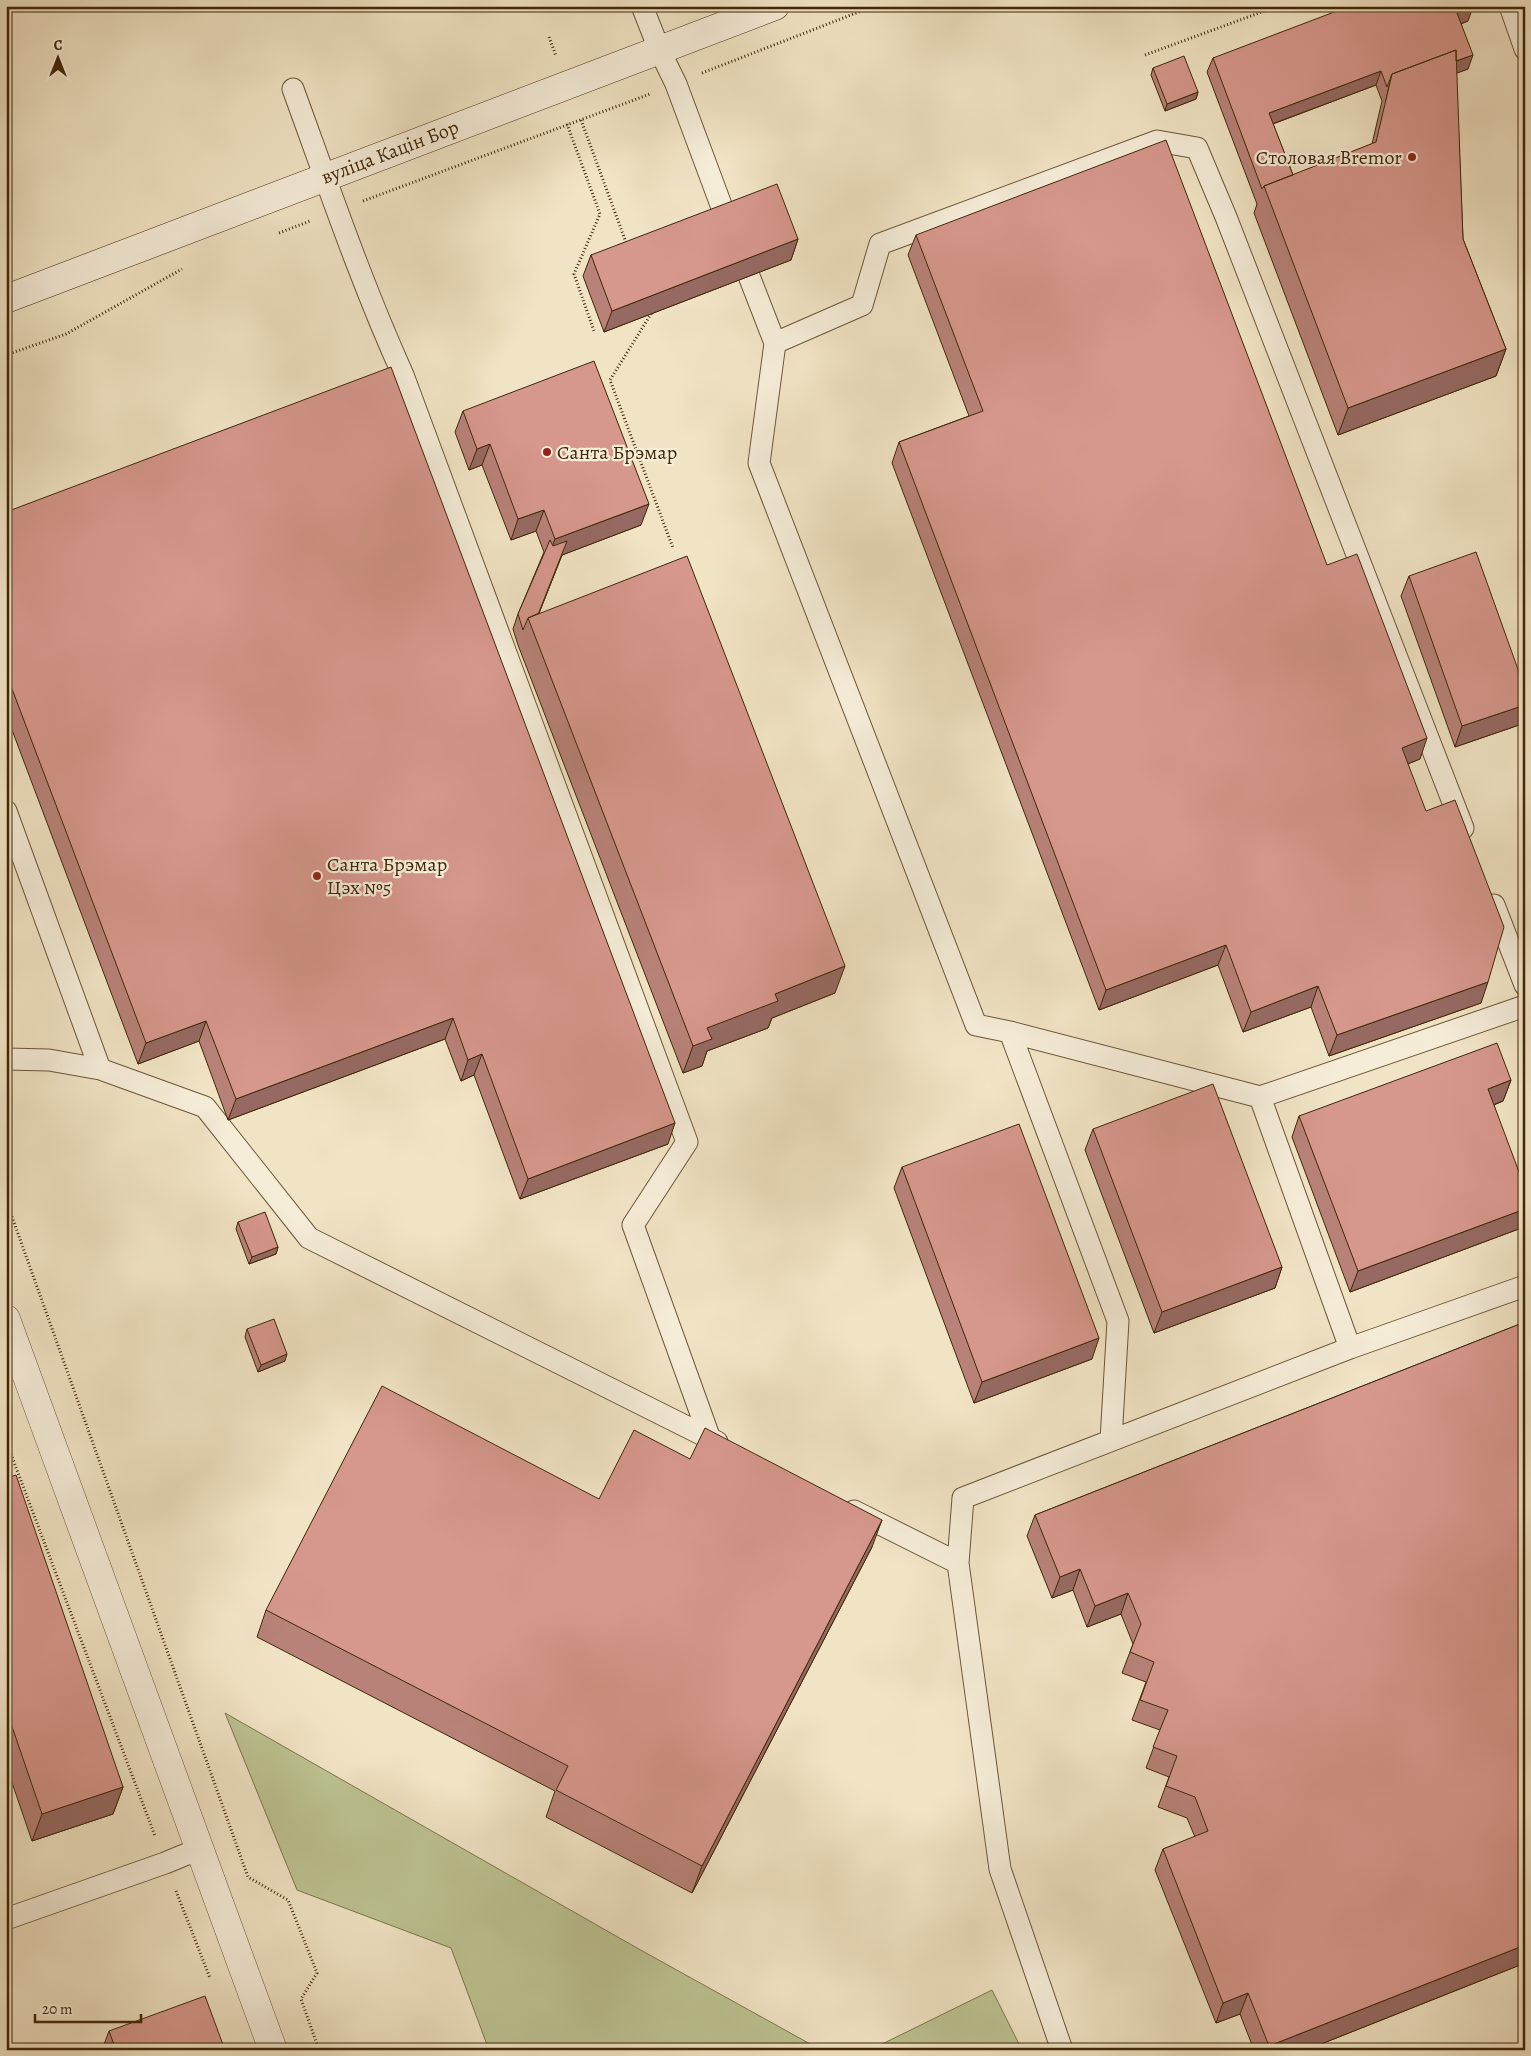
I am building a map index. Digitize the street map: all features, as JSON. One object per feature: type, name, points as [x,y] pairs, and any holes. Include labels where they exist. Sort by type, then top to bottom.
[{"type":"main road","name":"вуліца Кацін Бор","points":[[6,299],[775,6]]},
{"type":"main road","points":[[6,1319],[273,2050]]},
{"type":"lane","points":[[642,6],[658,49],[676,84],[727,221]]},
{"type":"lane","points":[[1510,6],[1525,49]]},
{"type":"lane","points":[[293,88],[337,211],[403,375],[687,1142],[633,1225],[710,1439]]},
{"type":"lane","points":[[775,343],[862,305],[880,244],[1157,141],[1197,148],[1226,217],[1471,846]]},
{"type":"lane","points":[[749,276],[775,343],[759,463],[976,1025],[1010,1032],[1260,1097],[1525,1006]]},
{"type":"lane","points":[[6,811],[100,1069]]},
{"type":"lane","points":[[1485,884],[1525,985]]},
{"type":"lane","points":[[1010,1032],[1118,1321],[1111,1440]]},
{"type":"lane","points":[[6,1059],[49,1060],[100,1069],[205,1107],[309,1238],[737,1452]]},
{"type":"lane","points":[[1260,1097],[1350,1348]]},
{"type":"lane","points":[[1062,2050],[1000,1870],[958,1563],[963,1498],[1350,1348],[1525,1286]]},
{"type":"lane","points":[[834,1501],[958,1563]]},
{"type":"lane","points":[[6,1919],[200,1849]]},
{"type":"path","points":[[273,235],[676,84],[874,6]]},
{"type":"path","points":[[1145,55],[1278,6]]},
{"type":"path","points":[[549,38],[561,87],[567,125],[600,214],[574,274],[594,331]]},
{"type":"path","points":[[561,87],[581,120],[628,248]]},
{"type":"path","points":[[6,355],[66,334],[191,266]]},
{"type":"path","points":[[648,304],[651,314],[610,380],[673,548]]},
{"type":"path","points":[[624,460],[638,456]]},
{"type":"path","points":[[6,1200],[248,1877],[288,1900],[317,1973],[301,1999],[319,2050]]},
{"type":"path","points":[[6,1441],[210,1979]]},
{"type":"green space","points":[[225,1713],[637,1948],[821,2050],[489,2050],[451,1948],[297,1890]]},
{"type":"green space","points":[[992,1990],[1022,2050],[870,2050]]},
{"type":"building","points":[[1350,6],[1472,6],[1457,13],[1473,55],[1456,61],[1456,50],[1392,74],[1387,87],[1381,71],[1269,113],[1293,175],[1264,186],[1262,189],[1213,58]]},
{"type":"building","points":[[1456,50],[1463,239],[1506,349],[1348,408],[1264,186],[1376,142],[1392,74]]},
{"type":"building","points":[[1184,56],[1198,92],[1167,104],[1153,68]]},
{"type":"building","points":[[1166,140],[1327,565],[1357,554],[1427,738],[1402,748],[1426,811],[1455,800],[1504,927],[1488,982],[1337,1035],[1318,986],[1251,1012],[1226,945],[1106,990],[899,442],[983,411],[916,235]]},
{"type":"building","points":[[777,184],[798,239],[612,311],[591,255]]},
{"type":"building","points":[[594,361],[649,504],[555,539],[544,510],[518,519],[490,444],[477,449],[463,411]]},
{"type":"building","name":"Санта Брэмар Цэх №5","points":[[391,367],[675,1123],[528,1179],[482,1054],[468,1060],[453,1018],[236,1099],[206,1021],[146,1043],[6,673],[6,512]]},
{"type":"building","points":[[550,540],[553,546],[567,541],[539,613],[528,618],[523,630],[518,614]]},
{"type":"building","points":[[1476,552],[1525,689],[1525,705],[1462,726],[1409,576]]},
{"type":"building","points":[[687,556],[845,966],[775,994],[778,1001],[707,1028],[712,1039],[693,1046],[528,618]]},
{"type":"building","points":[[1497,1043],[1511,1080],[1488,1089],[1525,1188],[1525,1209],[1358,1271],[1299,1116]]},
{"type":"building","points":[[1213,1084],[1282,1267],[1162,1312],[1093,1129]]},
{"type":"building","points":[[1019,1124],[1099,1338],[982,1382],[902,1167]]},
{"type":"building","points":[[265,1212],[278,1247],[252,1257],[238,1222]]},
{"type":"building","points":[[274,1319],[287,1354],[261,1365],[247,1329]]},
{"type":"building","points":[[1525,1322],[1525,1945],[1269,2046],[1248,1993],[1223,2003],[1163,1849],[1208,1831],[1195,1797],[1166,1786],[1177,1756],[1153,1747],[1168,1710],[1140,1700],[1154,1662],[1130,1652],[1141,1624],[1128,1593],[1095,1606],[1080,1569],[1060,1577],[1035,1515]]},
{"type":"building","points":[[382,1386],[599,1499],[634,1430],[690,1459],[705,1428],[882,1520],[702,1866],[556,1790],[568,1766],[266,1610]]},
{"type":"building","points":[[16,1475],[123,1787],[42,1814],[6,1709],[6,1478]]},
{"type":"building","points":[[205,1996],[225,2050],[116,2050],[109,2031]]},
{"type":"place","name":"Столовая Bremor","points":[[1412,157]]},
{"type":"place","name":"Санта Брэмар","points":[[547,452]]},
{"type":"place","name":"Санта Брэмар Цэх №5","points":[[317,876]]}]
